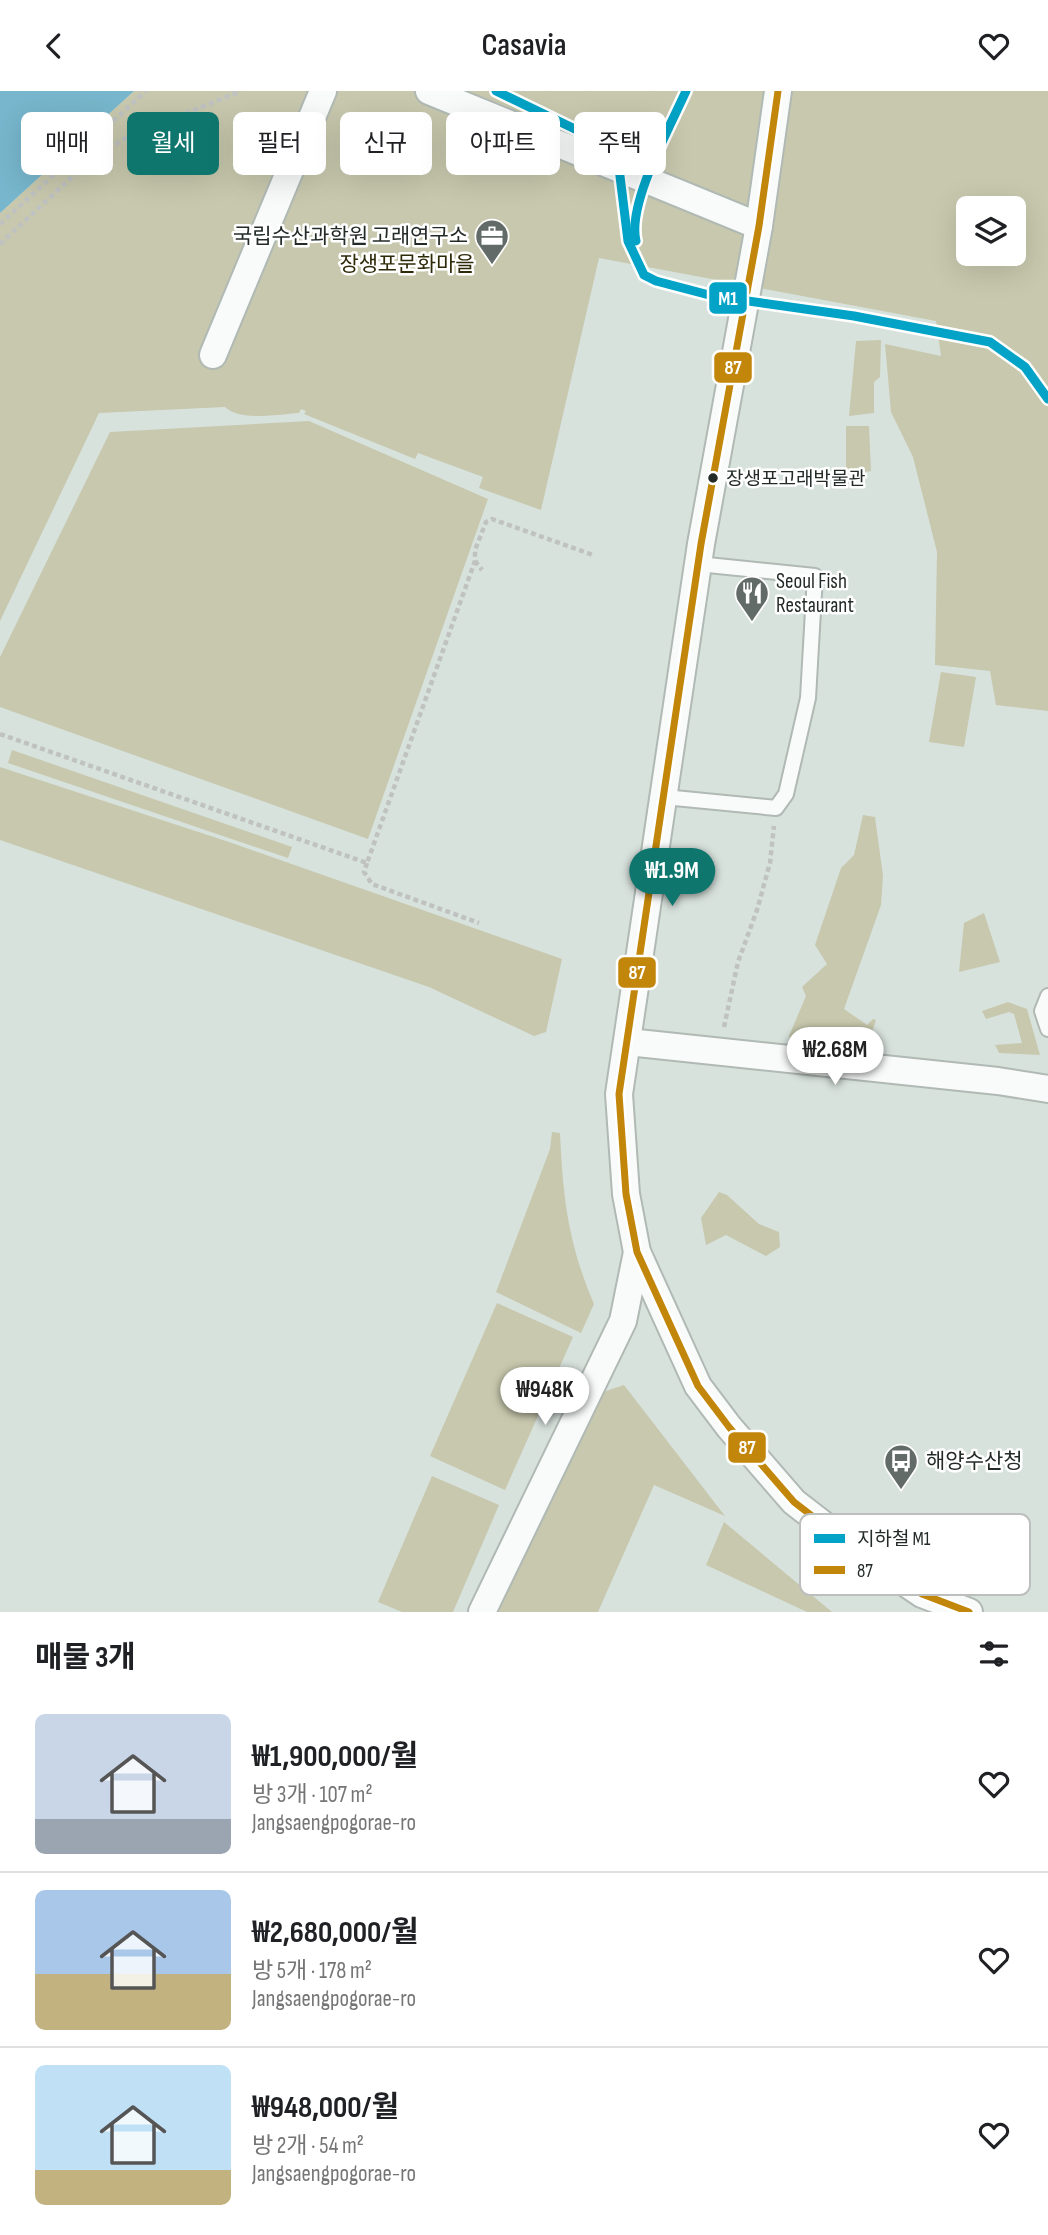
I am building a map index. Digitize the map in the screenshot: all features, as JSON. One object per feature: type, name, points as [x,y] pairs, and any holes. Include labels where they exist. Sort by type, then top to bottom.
[{"type":"street","points":[[213,355],[323,91]]},
{"type":"street","points":[[429,91],[759,226]]},
{"type":"street","points":[[778,91],[759,226],[698,564],[620,1094],[626,1193],[637,1252],[698,1386],[794,1502],[810,1514]]},
{"type":"street","points":[[628,1042],[998,1081],[1048,1089]]},
{"type":"street","points":[[482,1612],[623,1321],[637,1252]]},
{"type":"street","points":[[924,1595],[958,1611]]},
{"type":"lane","points":[[664,797],[776,808],[786,794],[808,698],[815,576],[698,564]]},
{"type":"lane","points":[[1048,996],[1042,1011],[1048,1029]]},
{"type":"path","points":[[0,224],[146,91]]},
{"type":"path","points":[[0,244],[89,161],[129,136],[241,91]]},
{"type":"path","points":[[479,923],[372,884],[364,872],[475,561],[475,550],[486,522],[492,519],[593,555]]},
{"type":"path","points":[[475,561],[482,570]]},
{"type":"path","points":[[0,734],[367,863]]},
{"type":"path","points":[[717,1051],[738,962],[770,863],[776,808]]},
{"type":"green space","name":"장생포문화마을","points":[[134,91],[1048,91],[1048,711],[996,705],[990,671],[935,665],[937,552],[913,457],[891,412],[885,344],[941,356],[936,321],[599,258],[541,510],[479,488],[483,477],[418,453],[415,459],[304,414],[306,411],[301,409],[299,413],[260,416],[232,412],[225,407],[99,413],[0,621],[0,213],[42,175],[113,175],[111,112]]},
{"type":"green space","points":[[881,340],[880,377],[874,382],[874,413],[849,416],[856,341]]},
{"type":"green space","points":[[309,421],[488,499],[368,839],[0,707],[0,657],[110,432]]},
{"type":"green space","points":[[846,426],[869,426],[871,471],[846,475]]},
{"type":"green space","points":[[941,672],[976,677],[964,747],[929,742]]},
{"type":"green space","points":[[12,750],[292,847],[288,858],[8,763]]},
{"type":"green space","points":[[0,767],[226,841],[562,959],[546,1032],[534,1036],[429,987],[0,840]]},
{"type":"green space","points":[[863,815],[875,817],[883,876],[881,905],[844,1009],[867,1025],[873,1019],[876,1020],[870,1038],[863,1045],[849,1042],[846,1046],[791,1041],[789,1036],[806,996],[802,987],[827,964],[815,945],[841,868],[854,855]]},
{"type":"green space","points":[[984,913],[1000,962],[959,972],[964,923]]},
{"type":"green space","points":[[1008,1002],[1027,1009],[1040,1055],[999,1053],[995,1045],[1022,1043],[1014,1014],[1009,1012],[986,1019],[982,1011]]},
{"type":"green space","points":[[552,1132],[560,1133],[568,1220],[578,1261],[594,1304],[581,1333],[496,1292],[550,1149]]},
{"type":"green space","points":[[719,1192],[727,1195],[759,1224],[779,1232],[780,1247],[766,1256],[726,1235],[706,1245],[701,1218]]},
{"type":"green space","points":[[497,1303],[573,1337],[505,1490],[430,1456]]},
{"type":"green space","points":[[624,1385],[725,1516],[654,1485],[598,1612],[498,1612],[603,1392]]},
{"type":"green space","points":[[432,1476],[499,1505],[453,1612],[402,1612],[378,1602]]},
{"type":"green space","points":[[724,1522],[800,1585],[800,1595],[812,1595],[832,1612],[807,1612],[706,1565]]},
{"type":"water","points":[[0,91],[134,91],[111,112],[21,112],[21,175],[42,175],[0,213]]},
{"type":"metro line","name":"M1","points":[[496,91],[606,144],[618,160],[628,241],[644,275],[656,281],[713,296],[854,316],[990,342],[1025,367],[1048,399]]},
{"type":"metro line","name":"M1","points":[[636,241],[635,225],[644,187],[686,91]]},
{"type":"transit line","name":"87","points":[[778,91],[759,226],[701,544],[619,1094],[626,1194],[637,1252],[698,1386],[729,1427],[794,1502],[810,1514]]},
{"type":"transit line","name":"87","points":[[925,1595],[969,1612]]},
{"type":"place","name":"국립수산과학원 고래연구소","points":[[492,266]]},
{"type":"place","name":"장생포고래박물관","points":[[713,478]]},
{"type":"place","name":"Seoul Fish Restaurant","points":[[752,623]]},
{"type":"place","name":"해양수산청","points":[[901,1491]]}]
